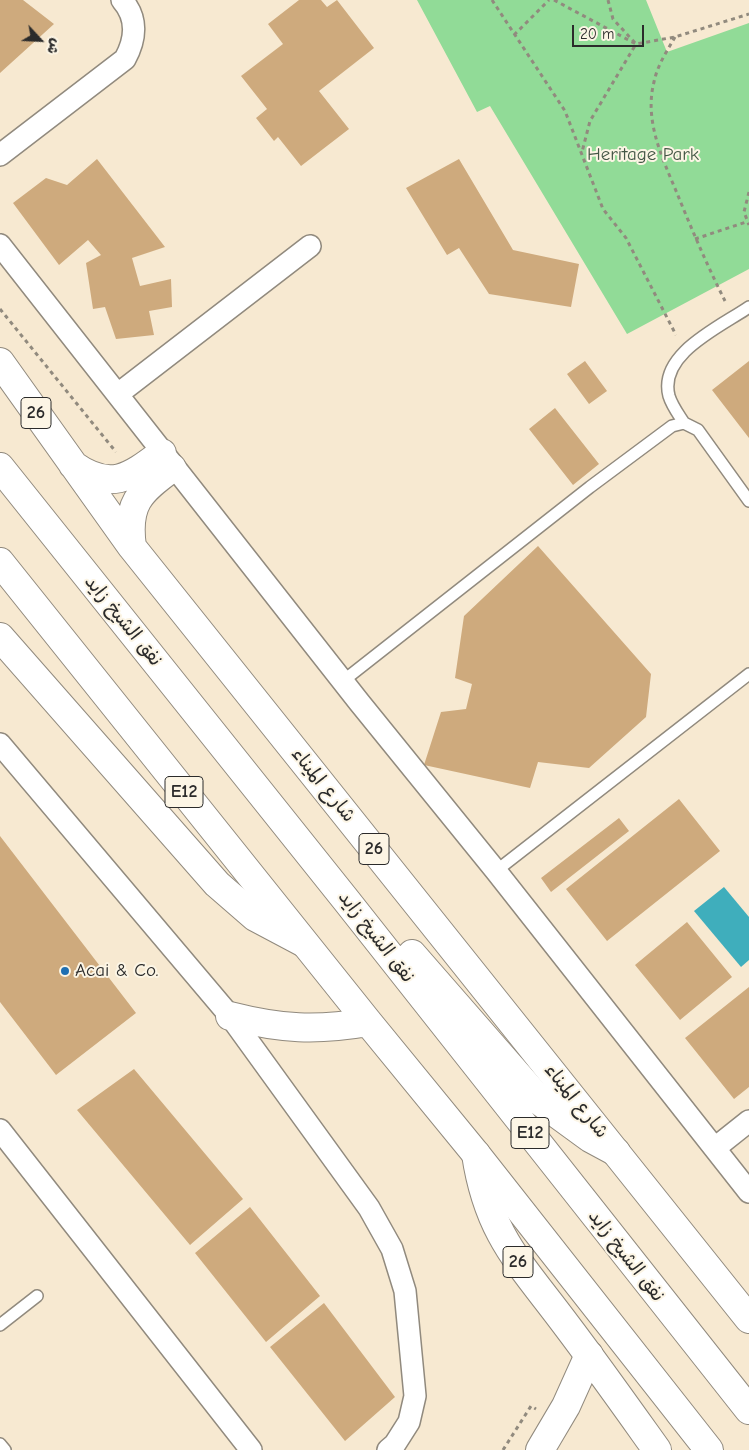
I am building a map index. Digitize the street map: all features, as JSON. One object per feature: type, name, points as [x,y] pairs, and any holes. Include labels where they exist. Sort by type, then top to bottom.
[{"type":"main road","name":"شارع الميناء","points":[[0,362],[132,547],[749,1318]]},
{"type":"main road","points":[[72,465],[86,474],[101,479],[118,479],[168,460]]},
{"type":"main road","points":[[132,547],[130,532],[131,516],[136,501],[144,488],[168,460]]},
{"type":"main road","name":"نفق الشيخ زايد","points":[[0,467],[346,900],[749,1410]]},
{"type":"main road","name":"E12","points":[[0,562],[304,943],[476,1154],[709,1450]]},
{"type":"main road","points":[[0,637],[216,884],[255,917],[304,943]]},
{"type":"main road","points":[[346,900],[362,907],[387,926],[542,1103],[590,1138],[616,1152]]},
{"type":"main road","points":[[230,1016],[263,1025],[298,1029],[333,1028],[368,1022]]},
{"type":"main road","name":"26","points":[[476,1154],[480,1180],[487,1205],[506,1244],[657,1450]]},
{"type":"main road","points":[[540,1450],[566,1406],[589,1355]]},
{"type":"street","points":[[0,155],[125,59],[133,40],[134,29],[132,16],[122,0]]},
{"type":"street","points":[[0,245],[342,681],[496,871],[749,1192]]},
{"type":"street","points":[[118,394],[310,246]]},
{"type":"street","points":[[0,744],[230,1016],[369,1208],[392,1249],[405,1291],[415,1396],[409,1422],[395,1444],[388,1450]]},
{"type":"street","points":[[715,1148],[749,1121]]},
{"type":"street","points":[[0,1130],[251,1450]]},
{"type":"lane","points":[[749,307],[684,351],[670,368],[667,379],[669,398],[684,423],[698,430],[749,501]]},
{"type":"lane","points":[[342,681],[590,487],[672,426],[684,423]]},
{"type":"lane","points":[[496,871],[749,674]]},
{"type":"lane","points":[[0,1325],[37,1296]]},
{"type":"lane","points":[[0,1444],[5,1450]]},
{"type":"path","points":[[492,0],[564,110],[603,209],[626,238],[684,351]]},
{"type":"path","points":[[514,35],[549,0]]},
{"type":"path","points":[[554,0],[636,44],[675,37],[749,14]]},
{"type":"path","points":[[608,0],[613,19],[636,44]]},
{"type":"path","points":[[675,37],[663,57],[653,82],[652,116],[659,149],[695,239],[732,318]]},
{"type":"path","points":[[582,152],[590,121],[636,44]]},
{"type":"path","points":[[695,239],[748,223],[744,212],[749,192]]},
{"type":"path","points":[[0,309],[134,474]]},
{"type":"path","points":[[503,1450],[531,1406],[538,1410]]},
{"type":"green space","name":"Heritage Park","points":[[417,0],[646,0],[667,52],[749,23],[749,269],[627,334],[490,106],[477,112]]},
{"type":"water","points":[[724,887],[749,917],[749,960],[741,967],[694,911]]},
{"type":"building","points":[[0,0],[23,0],[54,24],[0,73]]},
{"type":"building","points":[[299,0],[321,0],[327,7],[337,0],[374,48],[319,91],[349,129],[301,166],[278,137],[274,141],[256,118],[267,109],[241,76],[283,44],[268,24]]},
{"type":"building","points":[[97,159],[165,247],[132,258],[140,286],[171,279],[172,307],[149,311],[154,335],[116,339],[105,307],[93,309],[86,263],[101,255],[88,240],[59,265],[13,203],[46,178],[67,185]]},
{"type":"building","points":[[459,159],[513,250],[579,264],[571,307],[489,294],[459,248],[447,255],[406,188]]},
{"type":"building","points":[[585,361],[607,391],[589,404],[567,374]]},
{"type":"building","points":[[749,361],[749,438],[712,390]]},
{"type":"building","points":[[555,408],[599,464],[573,485],[529,429]]},
{"type":"building","points":[[538,546],[651,674],[646,717],[589,768],[538,762],[530,788],[424,765],[441,712],[466,709],[472,684],[455,678],[464,616]]},
{"type":"building","points":[[679,799],[720,851],[607,941],[566,889]]},
{"type":"building","points":[[619,818],[629,831],[551,892],[541,878]]},
{"type":"building","points":[[0,836],[136,1013],[56,1075],[0,1002]]},
{"type":"building","points":[[687,922],[732,977],[680,1020],[635,965]]},
{"type":"building","points":[[749,987],[749,1087],[734,1099],[685,1038]]},
{"type":"building","points":[[134,1069],[243,1199],[190,1245],[77,1110]]},
{"type":"building","points":[[250,1207],[320,1296],[266,1342],[195,1253]]},
{"type":"building","points":[[324,1303],[395,1397],[345,1441],[270,1347]]},
{"type":"place","name":"Acai & Co.","points":[[65,971]]}]
